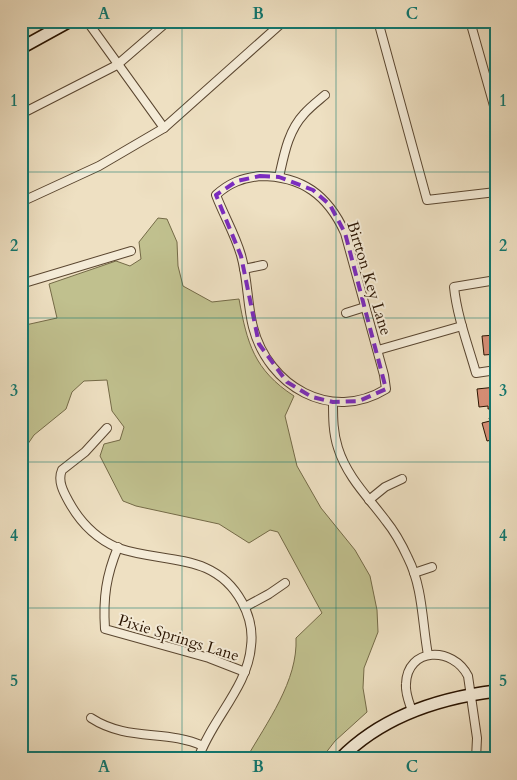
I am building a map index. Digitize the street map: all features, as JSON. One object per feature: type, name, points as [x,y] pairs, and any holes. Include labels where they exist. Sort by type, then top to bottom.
[{"type":"street","points":[[21,48],[70,21]]},
{"type":"street","points":[[87,21],[164,128]]},
{"type":"street","points":[[21,114],[48,102],[117,65],[168,21]]},
{"type":"street","points":[[21,202],[99,166],[164,128],[284,21]]},
{"type":"street","points":[[378,21],[427,200],[496,192]]},
{"type":"street","points":[[470,21],[496,113]]},
{"type":"street","points":[[279,177],[286,146],[292,131],[303,114],[325,95]]},
{"type":"street","name":"Birtton Key Lane","points":[[244,269],[235,237],[216,195],[226,186],[248,177],[279,177],[313,190],[330,205],[338,216],[345,233],[378,350],[386,389],[373,397],[359,401],[333,402]]},
{"type":"street","points":[[21,284],[131,251]]},
{"type":"street","points":[[263,265],[244,269],[253,328],[266,358],[276,372],[299,391],[333,402],[334,430],[344,463],[369,500],[387,522],[399,541],[414,573],[422,606],[428,655]]},
{"type":"street","points":[[496,280],[454,287],[455,299],[476,373],[496,370]]},
{"type":"street","points":[[346,313],[365,308]]},
{"type":"street","points":[[378,350],[462,326]]},
{"type":"street","points":[[106,428],[95,442],[62,470],[60,474],[61,484],[74,512],[98,537],[118,547],[202,566],[215,572],[238,595],[245,607],[252,645],[245,672],[203,746],[198,759]]},
{"type":"street","points":[[369,500],[385,487],[402,479]]},
{"type":"street","name":"Pixie Springs Lane","points":[[118,547],[108,573],[105,590],[105,629],[209,658],[245,672]]},
{"type":"street","points":[[414,573],[432,567]]},
{"type":"street","points":[[245,607],[269,594],[285,582]]},
{"type":"street","points":[[412,711],[406,692],[406,682],[408,672],[413,665],[428,655],[439,654],[458,662],[468,676],[477,738],[476,759]]},
{"type":"street","points":[[340,759],[361,740],[393,719],[412,711],[471,694],[496,692]]},
{"type":"street","points":[[91,718],[102,725],[130,733],[182,738],[203,746]]},
{"type":"highlighted area","points":[[260,176],[279,177],[313,190],[330,205],[345,233],[386,389],[359,401],[333,402],[312,397],[287,382],[259,344],[241,256],[216,195],[237,181]]},
{"type":"green space","points":[[158,218],[167,219],[177,242],[178,266],[183,286],[212,302],[239,299],[245,329],[254,354],[270,376],[294,396],[285,416],[297,466],[321,508],[355,550],[370,576],[377,610],[378,632],[364,668],[363,688],[367,712],[335,741],[321,759],[246,759],[272,716],[287,685],[292,670],[296,638],[322,613],[278,532],[270,530],[249,543],[219,524],[136,506],[123,501],[100,456],[104,444],[120,440],[124,427],[112,411],[107,380],[84,381],[72,392],[66,409],[34,435],[21,454],[21,326],[57,318],[49,284],[116,261],[130,266],[141,259],[139,242]]},
{"type":"building","points":[[495,335],[496,354],[484,355],[482,336]]},
{"type":"building","points":[[496,387],[496,408],[488,409],[488,406],[479,407],[477,389]]},
{"type":"building","points":[[496,416],[496,439],[487,441],[482,423],[490,421],[489,418]]}]
